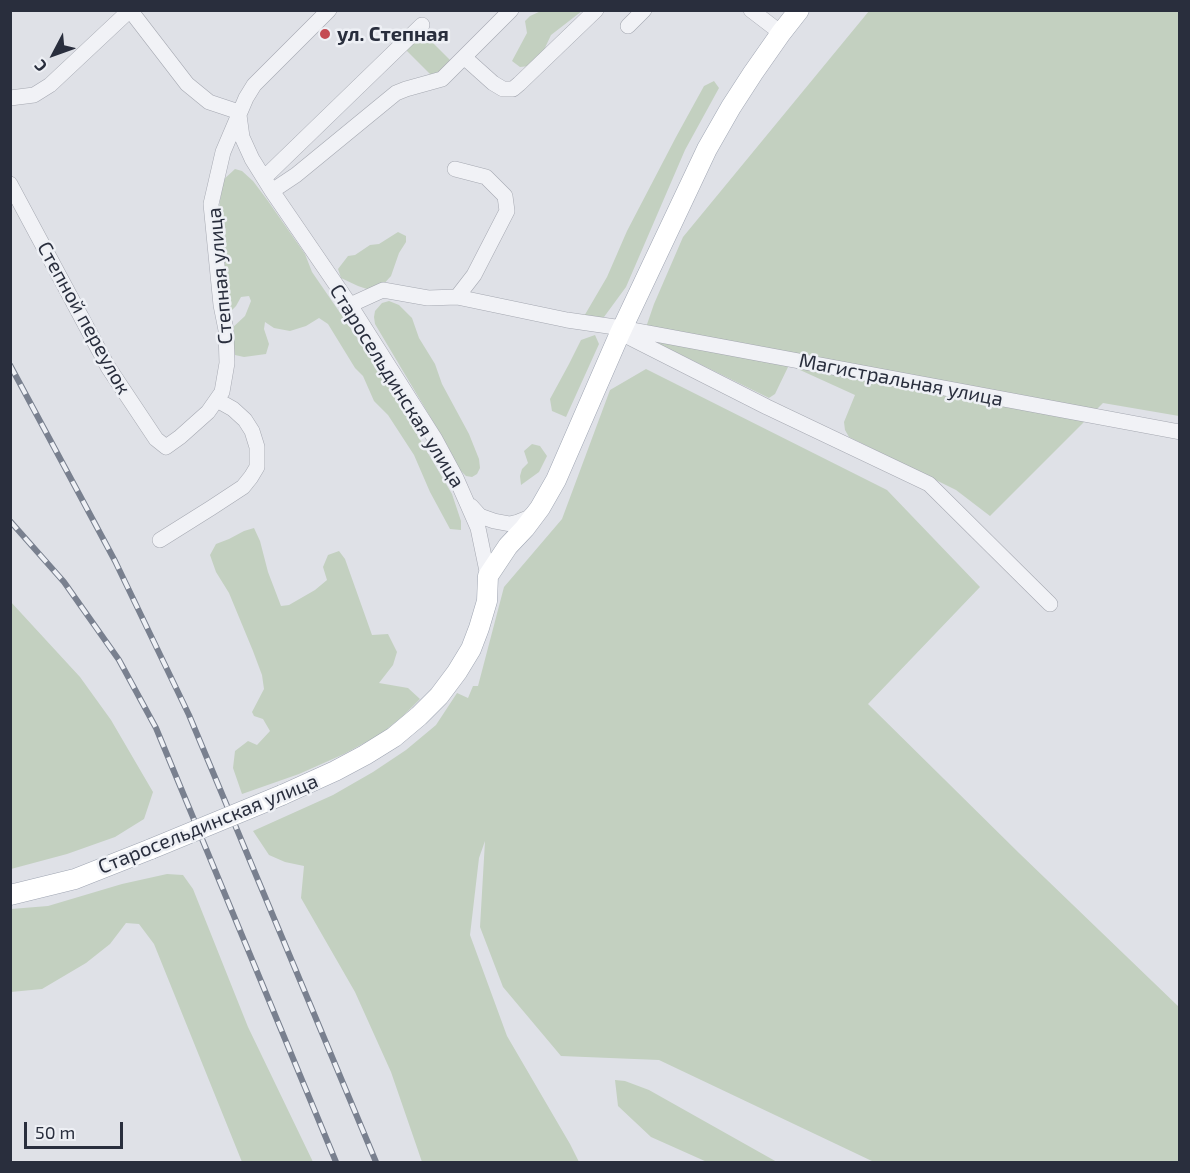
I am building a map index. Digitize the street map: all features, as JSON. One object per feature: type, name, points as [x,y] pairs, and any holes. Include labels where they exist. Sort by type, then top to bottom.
[{"type":"main road","points":[[488,576],[508,546],[540,508],[556,480],[621,330],[707,149],[753,72],[799,10]]},
{"type":"main road","name":"Старосельдинская улица","points":[[10,895],[75,879],[151,849],[335,771],[394,737],[439,696],[471,649],[487,601],[488,576]]},
{"type":"street","points":[[10,98],[34,95],[50,85],[130,10],[187,84],[209,102],[239,112]]},
{"type":"street","name":"Степная улица","points":[[166,447],[208,412],[222,392],[227,363],[226,330],[221,305],[212,204],[223,152],[246,98],[261,76],[329,10]]},
{"type":"street","points":[[268,185],[296,175],[396,93],[441,79],[511,10]]},
{"type":"street","points":[[464,57],[503,89],[513,89],[596,10]]},
{"type":"street","points":[[628,26],[644,10]]},
{"type":"street","points":[[752,10],[781,33]]},
{"type":"street","points":[[268,185],[422,25]]},
{"type":"street","name":"Старосельдинская улица","points":[[239,112],[242,137],[252,159],[350,305],[435,439],[478,528],[488,576]]},
{"type":"street","points":[[455,169],[486,177],[505,196],[507,211],[474,275],[457,297]]},
{"type":"street","name":"Степной переулок","points":[[10,184],[108,367],[156,439],[166,447]]},
{"type":"street","name":"Магистральная улица","points":[[350,305],[382,290],[428,298],[457,297],[567,320],[1179,432]]},
{"type":"street","points":[[621,330],[766,407],[929,484],[1050,604]]},
{"type":"street","points":[[160,540],[243,487],[257,466],[257,447],[252,431],[245,420],[233,409],[217,400]]},
{"type":"street","points":[[467,502],[480,516],[510,524],[528,518],[540,508]]},
{"type":"green space","points":[[541,11],[582,11],[551,35],[544,50],[530,66],[520,67],[512,61],[527,33],[525,21]]},
{"type":"green space","points":[[869,11],[1179,11],[1179,416],[1103,403],[990,516],[956,490],[849,437],[844,422],[855,395],[789,365],[775,394],[769,398],[643,336],[683,237]]},
{"type":"green space","points":[[423,33],[451,61],[434,78],[406,50]]},
{"type":"green space","points":[[714,81],[719,88],[685,150],[626,287],[604,317],[583,318],[607,277],[627,231],[704,86]]},
{"type":"green space","points":[[235,169],[242,171],[253,181],[268,201],[305,254],[312,272],[378,368],[452,494],[461,521],[461,530],[450,529],[414,455],[388,415],[374,401],[363,376],[355,368],[328,324],[319,318],[306,326],[290,331],[274,328],[265,322],[264,329],[269,344],[266,354],[244,357],[235,355],[231,329],[245,316],[251,301],[249,296],[241,297],[227,315],[218,244],[225,238],[226,229],[216,216],[219,211],[222,181]]},
{"type":"green space","points":[[398,232],[406,236],[406,242],[399,253],[391,276],[381,287],[370,290],[341,278],[338,269],[348,256],[355,255],[370,245],[379,244]]},
{"type":"green space","points":[[389,301],[399,305],[412,318],[419,338],[435,364],[442,384],[469,434],[479,459],[480,468],[472,477],[466,476],[459,469],[375,324],[375,311],[382,303]]},
{"type":"green space","points":[[595,335],[599,344],[566,417],[552,411],[550,399],[581,340]]},
{"type":"green space","points":[[646,369],[887,490],[980,587],[868,704],[1179,1007],[1179,1162],[874,1162],[659,1060],[561,1056],[503,987],[480,927],[485,841],[479,858],[470,935],[507,1036],[579,1162],[422,1162],[391,1072],[355,992],[301,898],[304,866],[285,862],[269,855],[253,831],[333,795],[373,772],[406,750],[436,725],[457,693],[468,698],[473,686],[478,686],[504,587],[562,519],[610,390]]},
{"type":"green space","points":[[532,444],[540,446],[547,456],[539,472],[521,485],[522,469],[528,463],[524,451]]},
{"type":"green space","points":[[254,528],[281,606],[289,605],[327,580],[323,567],[328,555],[339,551],[345,559],[372,635],[388,634],[397,652],[393,665],[379,683],[408,688],[420,699],[381,734],[344,754],[299,774],[242,794],[233,768],[235,751],[248,741],[257,745],[270,731],[263,719],[254,716],[252,712],[264,689],[262,675],[229,593],[216,572],[210,555],[216,544]]},
{"type":"green space","points":[[10,601],[80,677],[111,720],[153,792],[144,819],[115,837],[67,854],[11,869]]},
{"type":"green space","points":[[167,874],[183,875],[193,889],[248,1027],[313,1162],[242,1162],[154,944],[139,924],[126,923],[110,944],[86,963],[42,989],[11,992],[11,909],[48,906],[122,884]]},
{"type":"green space","points":[[615,1080],[625,1081],[649,1090],[777,1162],[707,1162],[651,1137],[618,1106]]},
{"type":"railway","points":[[10,365],[115,561],[189,715],[376,1162]]},
{"type":"railway","points":[[10,521],[64,582],[119,660],[156,728],[336,1162]]},
{"type":"place","name":"ул. Степная","points":[[325,34]]}]
